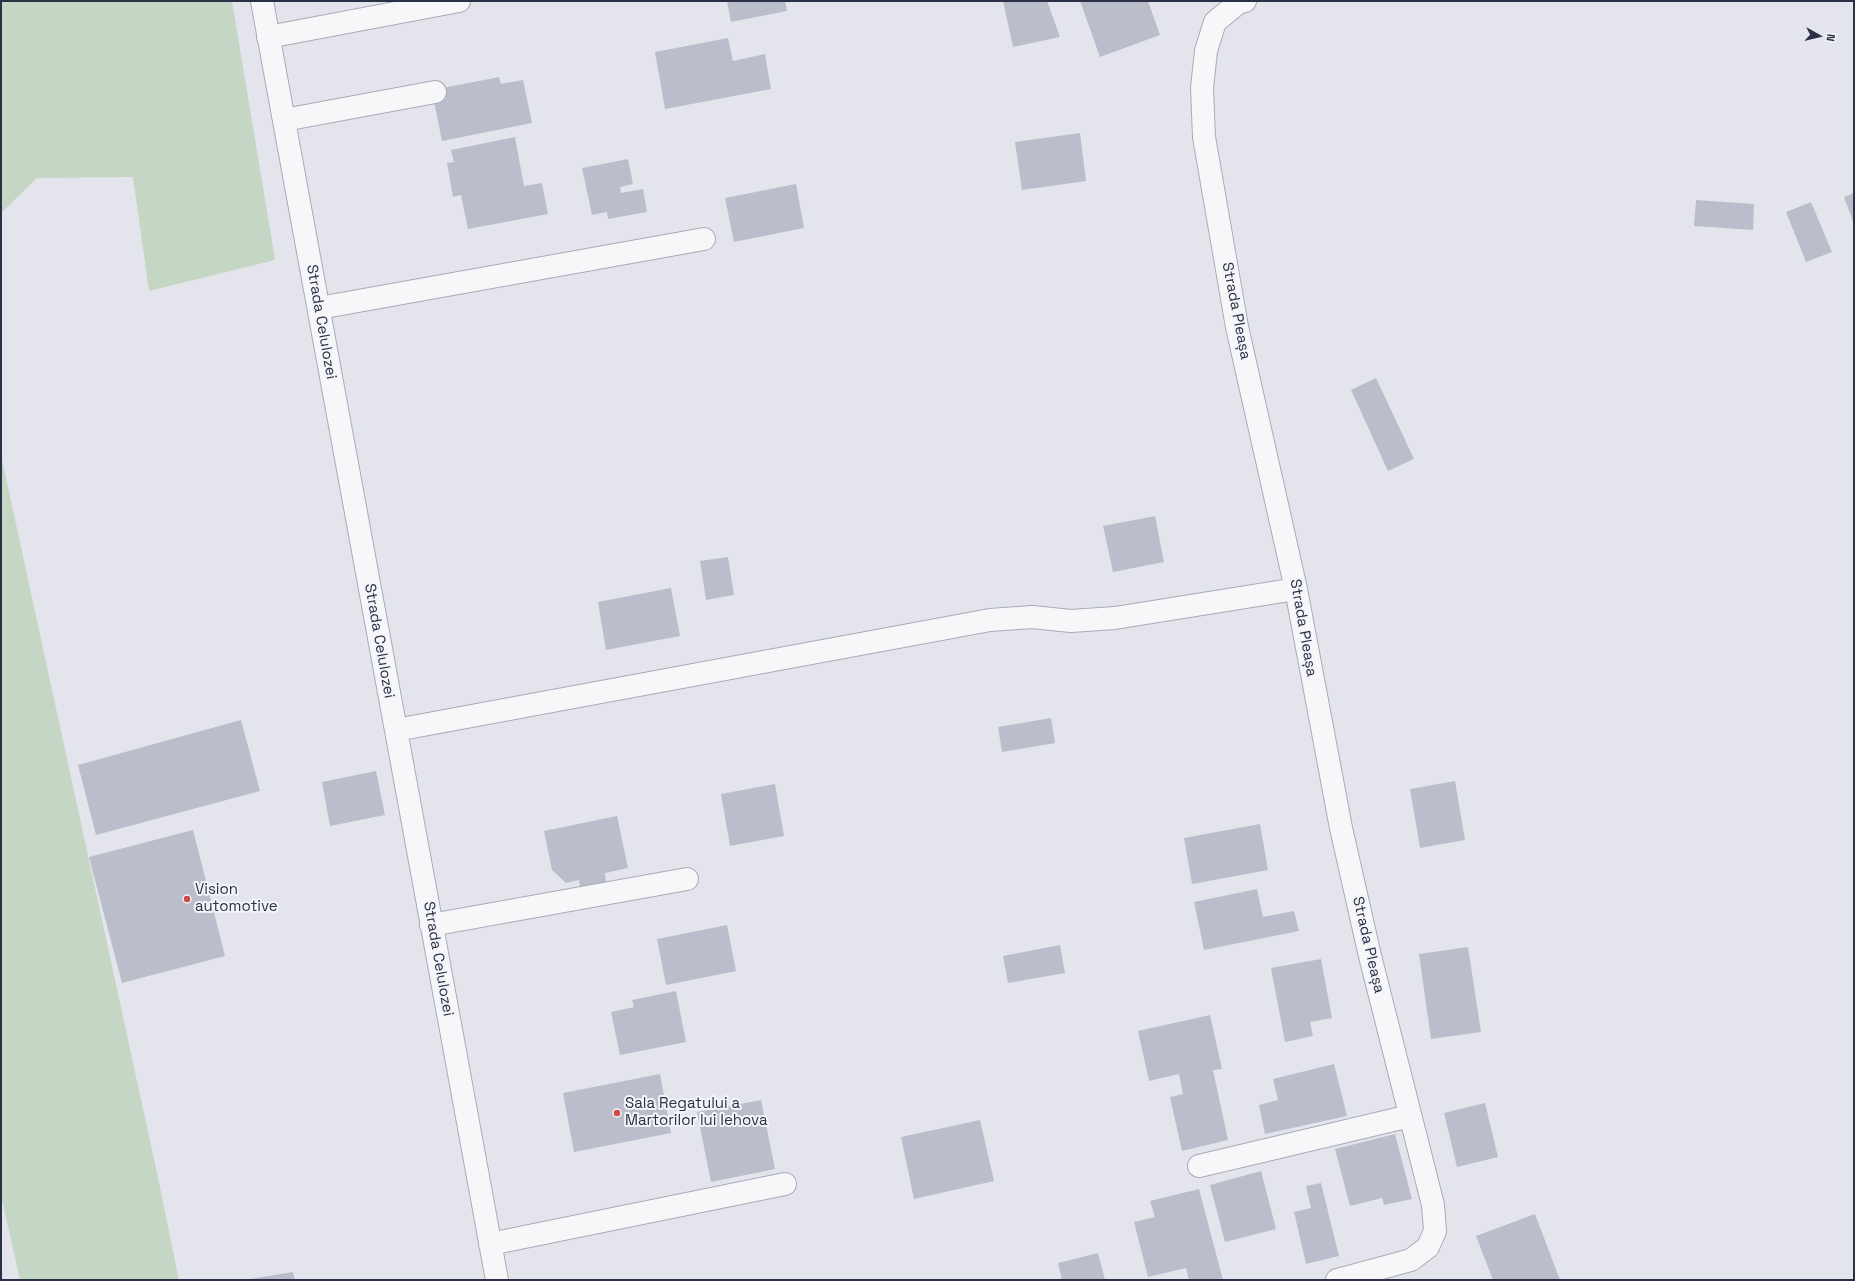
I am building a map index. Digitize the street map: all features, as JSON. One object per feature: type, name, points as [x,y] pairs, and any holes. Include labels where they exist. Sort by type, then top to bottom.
[{"type":"street","name":"Strada Celulozei","points":[[262,1],[497,1280]]},
{"type":"street","points":[[268,37],[459,1]]},
{"type":"street","name":"Strada Pleașa","points":[[1245,1],[1238,3],[1215,22],[1206,51],[1202,88],[1204,137],[1237,327],[1296,589],[1343,835],[1370,956],[1433,1205],[1435,1231],[1428,1247],[1411,1260],[1336,1280]]},
{"type":"street","points":[[284,120],[435,92]]},
{"type":"street","points":[[319,308],[704,239]]},
{"type":"street","points":[[396,730],[990,620],[1032,617],[1071,621],[1116,618],[1296,589]]},
{"type":"street","points":[[431,925],[686,879]]},
{"type":"street","points":[[1199,1166],[1410,1116]]},
{"type":"street","points":[[490,1244],[785,1184]]},
{"type":"green space","points":[[1,1],[232,1],[275,260],[149,291],[133,177],[37,178],[1,213]]},
{"type":"green space","points":[[1,455],[179,1280],[20,1280],[1,1196]]},
{"type":"building","points":[[727,1],[785,1],[787,11],[731,22]]},
{"type":"building","points":[[1003,1],[1047,1],[1060,37],[1013,47]]},
{"type":"building","points":[[1080,1],[1148,1],[1160,35],[1100,57]]},
{"type":"building","points":[[728,38],[733,61],[765,54],[771,89],[665,109],[655,52]]},
{"type":"building","points":[[499,77],[501,84],[523,80],[532,123],[442,141],[434,101],[446,99],[443,88]]},
{"type":"building","points":[[1080,133],[1086,181],[1022,190],[1015,142]]},
{"type":"building","points":[[515,137],[524,186],[542,183],[548,214],[468,229],[461,195],[453,197],[447,163],[454,162],[451,150]]},
{"type":"building","points":[[628,159],[633,184],[620,187],[621,193],[643,189],[647,212],[608,219],[607,212],[592,215],[582,168]]},
{"type":"building","points":[[796,184],[804,228],[734,242],[725,198]]},
{"type":"building","points":[[1854,193],[1854,224],[1844,197]]},
{"type":"building","points":[[1696,200],[1754,204],[1753,230],[1694,226]]},
{"type":"building","points":[[1811,202],[1832,252],[1806,262],[1786,212]]},
{"type":"building","points":[[1376,378],[1414,459],[1388,471],[1351,390]]},
{"type":"building","points":[[1155,516],[1164,562],[1113,572],[1103,526]]},
{"type":"building","points":[[728,557],[734,595],[706,600],[700,561]]},
{"type":"building","points":[[671,588],[680,636],[606,650],[598,602]]},
{"type":"building","points":[[1051,718],[1055,743],[1002,752],[998,727]]},
{"type":"building","points":[[241,720],[260,791],[96,835],[78,765]]},
{"type":"building","points":[[376,771],[385,815],[330,826],[322,782]]},
{"type":"building","points":[[1455,781],[1465,840],[1420,848],[1410,789]]},
{"type":"building","points":[[775,784],[784,836],[730,846],[721,794]]},
{"type":"building","points":[[617,816],[628,868],[605,873],[606,882],[580,887],[579,880],[566,883],[552,870],[544,831]]},
{"type":"building","points":[[1260,824],[1268,870],[1192,884],[1184,838]]},
{"type":"building","points":[[193,830],[225,956],[122,983],[89,857]]},
{"type":"building","points":[[1257,889],[1263,917],[1294,911],[1299,931],[1204,950],[1194,902]]},
{"type":"building","points":[[727,925],[736,971],[666,985],[657,939]]},
{"type":"building","points":[[1060,945],[1065,973],[1008,983],[1003,956]]},
{"type":"building","points":[[1468,947],[1481,1032],[1431,1039],[1419,954]]},
{"type":"building","points":[[1321,959],[1332,1018],[1310,1022],[1313,1036],[1285,1042],[1271,968]]},
{"type":"building","points":[[676,991],[686,1042],[620,1055],[611,1012],[634,1007],[632,1000]]},
{"type":"building","points":[[1210,1015],[1222,1069],[1213,1070],[1228,1140],[1182,1151],[1170,1097],[1183,1094],[1179,1074],[1149,1081],[1138,1031]]},
{"type":"building","points":[[1334,1064],[1347,1116],[1265,1134],[1259,1105],[1278,1100],[1273,1079]]},
{"type":"building","name":"Sala Regatului a Martorilor lui Iehova","points":[[660,1074],[671,1133],[574,1152],[563,1093]]},
{"type":"building","points":[[761,1100],[775,1169],[711,1182],[697,1112]]},
{"type":"building","points":[[1485,1103],[1498,1157],[1457,1167],[1444,1113]]},
{"type":"building","points":[[980,1120],[994,1181],[914,1199],[901,1137]]},
{"type":"building","points":[[1395,1134],[1412,1199],[1384,1205],[1382,1198],[1350,1206],[1335,1149]]},
{"type":"building","points":[[1261,1171],[1276,1229],[1225,1242],[1210,1185]]},
{"type":"building","points":[[1321,1183],[1339,1256],[1306,1264],[1294,1212],[1311,1208],[1306,1186]]},
{"type":"building","points":[[1199,1189],[1223,1280],[1189,1280],[1186,1268],[1148,1277],[1134,1222],[1155,1217],[1150,1201]]},
{"type":"building","points":[[1535,1214],[1560,1280],[1493,1280],[1476,1236]]},
{"type":"building","points":[[1098,1253],[1105,1280],[1062,1280],[1058,1263]]},
{"type":"building","points":[[293,1272],[295,1280],[250,1280],[250,1279]]},
{"type":"place","name":"Vision automotive","points":[[187,899]]},
{"type":"place","name":"Sala Regatului a Martorilor lui Iehova","points":[[617,1113]]}]
